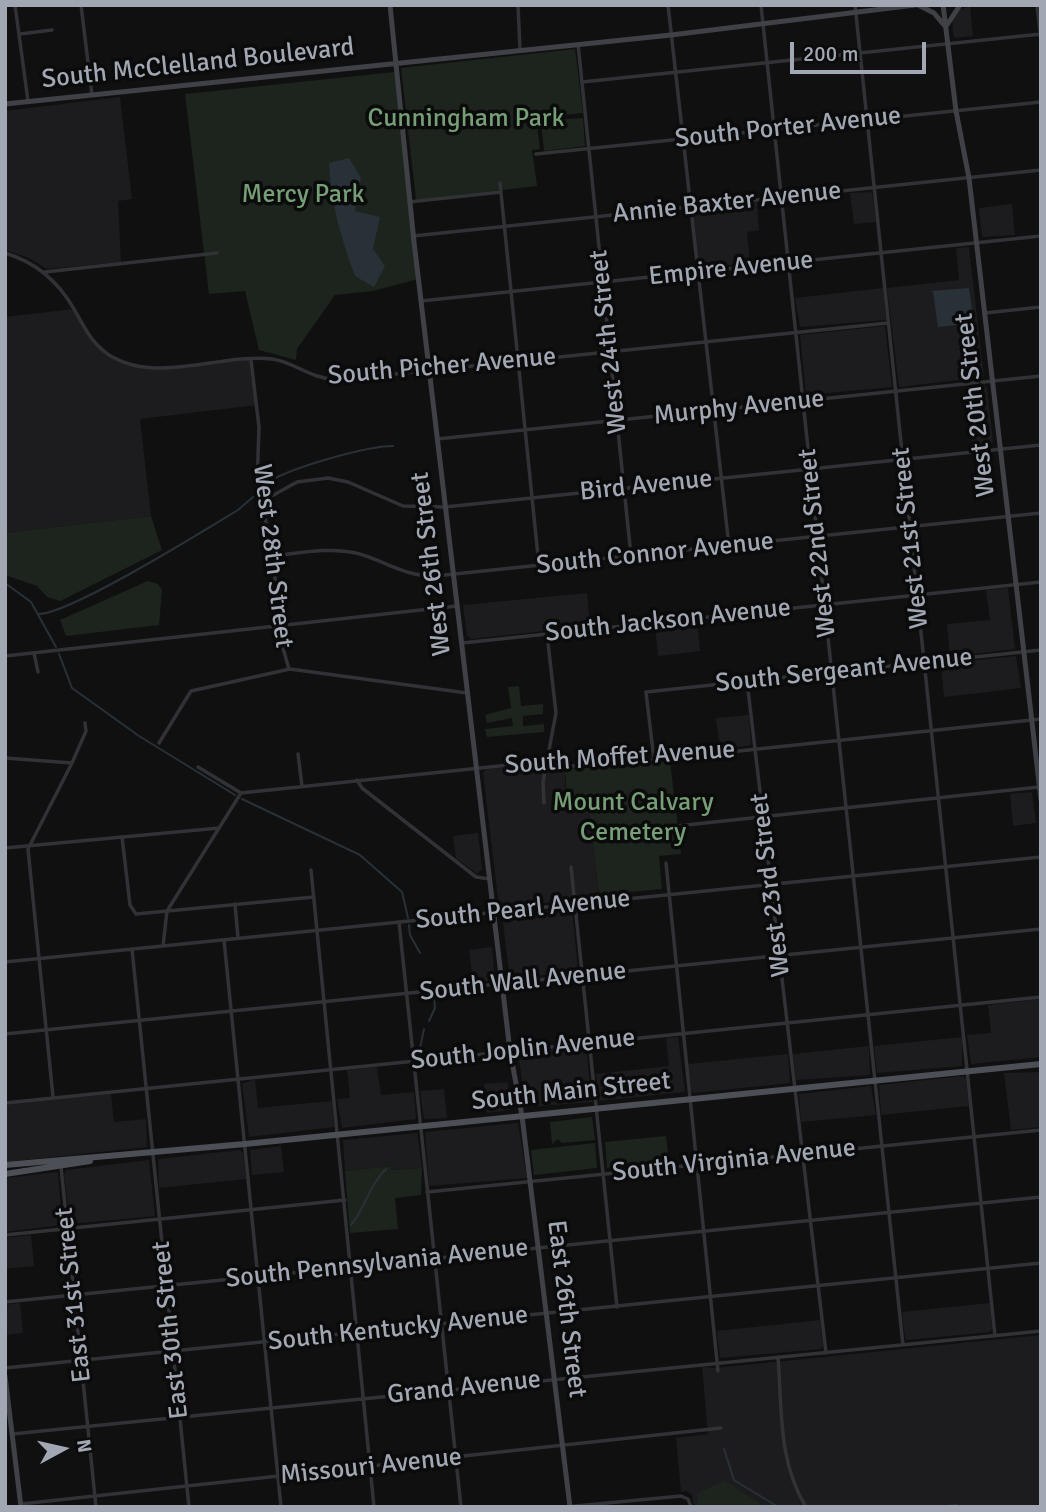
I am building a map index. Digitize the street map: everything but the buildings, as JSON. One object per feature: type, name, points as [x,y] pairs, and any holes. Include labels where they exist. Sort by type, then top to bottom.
[{"type":"main road","name":"West 26th Street","points":[[390,5],[409,202],[493,913],[510,1051],[522,1116]]},
{"type":"main road","name":"South McClelland Boulevard","points":[[5,104],[671,35],[917,5]]},
{"type":"main road","points":[[917,5],[934,13],[946,28],[960,5]]},
{"type":"main road","name":"West 20th Street","points":[[943,5],[956,111],[969,178],[1041,800]]},
{"type":"main road","name":"South Main Street","points":[[5,1165],[338,1135],[1041,1064]]},
{"type":"main road","name":"East 26th Street","points":[[522,1116],[548,1314],[569,1507]]},
{"type":"main road","name":"South Main Street","points":[[5,1174],[61,1167],[106,1157]]},
{"type":"main road","points":[[5,1376],[21,1506]]},
{"type":"street","points":[[15,5],[28,102]]},
{"type":"street","points":[[81,5],[92,95]]},
{"type":"street","points":[[518,5],[520,50]]},
{"type":"street","points":[[668,5],[729,547]]},
{"type":"street","name":"West 22nd Street","points":[[761,5],[903,1345]]},
{"type":"street","name":"West 21st Street","points":[[855,5],[995,1336]]},
{"type":"street","points":[[1037,5],[1041,40]]},
{"type":"street","points":[[19,34],[52,30]]},
{"type":"street","points":[[582,82],[1040,34]]},
{"type":"street","name":"West 24th Street","points":[[579,44],[631,556]]},
{"type":"street","name":"South Porter Avenue","points":[[536,154],[1041,102]]},
{"type":"street","name":"Annie Baxter Avenue","points":[[413,236],[1041,170]]},
{"type":"street","points":[[500,183],[539,566]]},
{"type":"street","points":[[409,202],[501,192]]},
{"type":"street","name":"Empire Avenue","points":[[421,302],[1041,236]]},
{"type":"street","name":"South Picher Avenue","points":[[5,253],[24,259],[52,278],[73,306],[89,337],[108,354],[129,365],[158,368],[251,359],[287,363],[302,372],[332,380],[889,323]]},
{"type":"street","points":[[43,272],[218,253]]},
{"type":"street","points":[[985,313],[1041,307]]},
{"type":"street","name":"West 28th Street","points":[[251,359],[260,427],[256,471],[273,556],[283,648],[289,669]]},
{"type":"street","name":"Murphy Avenue","points":[[437,439],[1041,376]]},
{"type":"street","name":"Bird Avenue","points":[[261,502],[297,482],[328,478],[348,482],[403,506],[445,507],[1041,445]]},
{"type":"street","name":"South Connor Avenue","points":[[273,556],[341,551],[365,556],[411,574],[453,575],[1041,513]]},
{"type":"street","name":"South Jackson Avenue","points":[[461,643],[1041,582]]},
{"type":"street","points":[[5,656],[457,606]]},
{"type":"street","points":[[544,803],[542,787],[556,713],[547,634]]},
{"type":"street","name":"South Sergeant Avenue","points":[[654,760],[646,692],[1041,650]]},
{"type":"street","points":[[34,653],[38,672]]},
{"type":"street","points":[[159,743],[191,691],[289,669],[467,693]]},
{"type":"street","name":"West 23rd Street","points":[[747,681],[825,1353]]},
{"type":"street","name":"South Moffet Avenue","points":[[241,793],[477,768],[654,760],[1041,719]]},
{"type":"street","points":[[53,1097],[30,846],[72,763],[86,731],[85,723]]},
{"type":"street","points":[[298,754],[302,786]]},
{"type":"street","points":[[5,758],[72,763]]},
{"type":"street","points":[[163,946],[167,911],[241,793],[198,767]]},
{"type":"street","points":[[357,780],[362,788],[476,877],[490,878]]},
{"type":"street","points":[[677,826],[1040,787]]},
{"type":"street","points":[[5,848],[219,828]]},
{"type":"street","points":[[122,836],[131,910],[136,914],[314,897]]},
{"type":"street","name":"South Pearl Avenue","points":[[5,962],[1041,857]]},
{"type":"street","points":[[666,863],[667,895],[718,1371]]},
{"type":"street","points":[[570,867],[617,1307]]},
{"type":"street","points":[[311,870],[374,1507]]},
{"type":"street","points":[[235,904],[238,938]]},
{"type":"street","points":[[399,922],[461,1507]]},
{"type":"street","name":"South Wall Avenue","points":[[5,1034],[1041,929]]},
{"type":"street","points":[[224,940],[281,1507]]},
{"type":"street","name":"East 30th Street","points":[[132,949],[189,1507]]},
{"type":"street","name":"South Joplin Avenue","points":[[5,1103],[1041,997]]},
{"type":"street","name":"South Virginia Avenue","points":[[427,1192],[1041,1130]]},
{"type":"street","name":"East 31st Street","points":[[61,1167],[96,1507]]},
{"type":"street","name":"South Pennsylvania Avenue","points":[[5,1301],[1041,1196]]},
{"type":"street","points":[[5,1235],[345,1200]]},
{"type":"street","name":"South Kentucky Avenue","points":[[5,1368],[1041,1263]]},
{"type":"street","name":"Grand Avenue","points":[[12,1434],[1041,1331]]},
{"type":"street","points":[[778,1357],[786,1462],[794,1487],[806,1507]]},
{"type":"street","name":"Missouri Avenue","points":[[21,1506],[721,1428]]},
{"type":"street","points":[[569,1507],[681,1496],[688,1499],[691,1507]]},
{"type":"shaded area","points":[[970,6],[973,36],[956,38],[953,35],[952,20],[957,11]]},
{"type":"shaded area","points":[[120,97],[132,199],[118,201],[121,262],[47,269],[29,258],[5,250],[5,111]]},
{"type":"shaded area","points":[[349,158],[361,178],[355,211],[380,217],[373,249],[385,266],[374,287],[355,276],[334,207],[329,163]]},
{"type":"shaded area","points":[[872,192],[876,222],[854,224],[850,193]]},
{"type":"shaded area","points":[[757,202],[759,230],[747,232],[750,263],[699,268],[693,211]]},
{"type":"shaded area","points":[[1012,204],[1015,235],[982,237],[979,208]]},
{"type":"shaded area","points":[[969,247],[984,377],[899,387],[887,288],[959,280],[956,248]]},
{"type":"shaded area","points":[[883,288],[886,320],[800,327],[795,298]]},
{"type":"shaded area","points":[[969,288],[974,323],[938,327],[933,292],[930,291]]},
{"type":"shaded area","points":[[74,309],[89,337],[108,354],[129,365],[158,368],[251,359],[257,405],[140,419],[151,516],[5,533],[5,317]]},
{"type":"shaded area","points":[[885,326],[892,387],[806,395],[800,335]]},
{"type":"shaded area","points":[[984,384],[987,388],[993,442],[989,447],[973,448],[969,416],[977,414],[974,385]]},
{"type":"shaded area","points":[[1008,588],[1015,649],[950,657],[947,624],[990,620],[986,590]]},
{"type":"shaded area","points":[[587,593],[590,626],[471,639],[467,635],[463,605]]},
{"type":"shaded area","points":[[697,621],[700,651],[658,656],[655,625]]},
{"type":"shaded area","points":[[1016,656],[1021,688],[944,697],[941,664]]},
{"type":"shaded area","points":[[749,715],[751,745],[720,750],[716,718]]},
{"type":"shaded area","points":[[487,769],[565,769],[565,787],[588,799],[599,898],[499,907],[483,773]]},
{"type":"shaded area","points":[[1032,792],[1036,823],[1013,826],[1010,794]]},
{"type":"shaded area","points":[[478,833],[482,869],[477,874],[456,858],[453,836]]},
{"type":"shaded area","points":[[572,908],[578,971],[510,979],[502,915]]},
{"type":"shaded area","points":[[492,947],[495,980],[473,983],[469,950]]},
{"type":"shaded area","points":[[1041,999],[1041,1057],[971,1064],[967,1035],[991,1033],[988,1005]]},
{"type":"shaded area","points":[[678,1037],[685,1092],[599,1101],[596,1074],[669,1066],[666,1038]]},
{"type":"shaded area","points":[[962,1037],[962,1066],[877,1073],[874,1046]]},
{"type":"shaded area","points":[[586,1046],[592,1102],[526,1107],[518,1053]]},
{"type":"shaded area","points":[[869,1046],[870,1075],[796,1080],[793,1054]]},
{"type":"shaded area","points":[[788,1054],[790,1083],[694,1093],[691,1090],[688,1064]]},
{"type":"shaded area","points":[[377,1067],[381,1095],[414,1092],[416,1119],[342,1128],[337,1099],[350,1098],[347,1070]]},
{"type":"shaded area","points":[[1041,1072],[1041,1127],[1011,1130],[1004,1073]]},
{"type":"shaded area","points":[[963,1076],[966,1079],[969,1106],[881,1115],[879,1085]]},
{"type":"shaded area","points":[[255,1079],[258,1108],[332,1101],[334,1127],[249,1137],[242,1084]]},
{"type":"shaded area","points":[[508,1082],[509,1110],[487,1113],[484,1084]]},
{"type":"shaded area","points":[[871,1086],[876,1115],[801,1122],[799,1094]]},
{"type":"shaded area","points":[[444,1089],[447,1118],[424,1119],[420,1091]]},
{"type":"shaded area","points":[[111,1094],[114,1122],[146,1119],[147,1147],[5,1162],[5,1104]]},
{"type":"shaded area","points":[[518,1123],[527,1178],[429,1186],[425,1132]]},
{"type":"shaded area","points":[[417,1133],[422,1168],[392,1170],[391,1166],[345,1171],[343,1140]]},
{"type":"shaded area","points":[[281,1146],[284,1172],[252,1175],[250,1150]]},
{"type":"shaded area","points":[[240,1150],[243,1153],[246,1179],[159,1188],[158,1159]]},
{"type":"shaded area","points":[[149,1160],[155,1216],[70,1224],[64,1175],[66,1170]]},
{"type":"shaded area","points":[[58,1172],[62,1225],[5,1232],[5,1178]]},
{"type":"shaded area","points":[[31,1235],[34,1266],[5,1269],[5,1238]]},
{"type":"shaded area","points":[[20,1303],[23,1333],[6,1335],[5,1305]]},
{"type":"shaded area","points":[[990,1303],[990,1332],[907,1340],[905,1338],[902,1312]]},
{"type":"shaded area","points":[[820,1320],[823,1346],[820,1349],[720,1358],[717,1331]]},
{"type":"shaded area","points":[[1041,1335],[1041,1507],[694,1507],[692,1495],[687,1491],[681,1492],[676,1438],[708,1434],[702,1367],[715,1368]]},
{"type":"green space","name":"Cunningham Park","points":[[575,49],[583,113],[536,118],[540,149],[532,150],[537,186],[416,200],[401,68]]},
{"type":"green space","name":"Mercy Park","points":[[395,72],[418,279],[373,291],[335,295],[297,349],[296,360],[259,350],[245,291],[209,294],[185,94]]},
{"type":"green space","points":[[583,118],[585,146],[544,151],[541,121]]},
{"type":"green space","points":[[151,516],[162,550],[60,601],[47,597],[37,586],[5,575],[5,533]]},
{"type":"green space","points":[[148,581],[158,584],[162,590],[159,625],[66,636],[60,620]]},
{"type":"green space","points":[[519,686],[521,706],[543,704],[543,714],[523,716],[523,726],[544,724],[544,732],[487,737],[485,729],[513,726],[512,718],[487,723],[485,715],[511,708],[508,687]]},
{"type":"green space","name":"Mount Calvary Cemetery","points":[[670,761],[681,854],[659,856],[662,889],[599,895],[588,800],[567,802],[565,769]]},
{"type":"green space","points":[[592,1117],[595,1140],[562,1143],[558,1139],[552,1144],[550,1122]]},
{"type":"green space","points":[[666,1136],[669,1162],[607,1168],[605,1142]]},
{"type":"green space","points":[[595,1143],[597,1168],[534,1175],[531,1150]]},
{"type":"green space","points":[[391,1166],[392,1170],[422,1168],[421,1195],[395,1198],[398,1229],[350,1233],[345,1171]]},
{"type":"green space","points":[[725,1481],[765,1507],[698,1507],[697,1493]]},
{"type":"waterway","points":[[264,485],[289,472],[326,460],[393,446]]},
{"type":"waterway","points":[[38,614],[54,611],[106,587],[238,510],[253,497]]},
{"type":"waterway","points":[[5,583],[31,602],[56,647]]},
{"type":"waterway","points":[[59,654],[72,688],[139,736],[235,795]]},
{"type":"waterway","points":[[242,799],[360,855],[402,892],[408,918]]},
{"type":"waterway","points":[[409,925],[410,935],[420,953]]},
{"type":"waterway","points":[[429,1021],[435,1008],[434,998]]},
{"type":"waterway","points":[[420,1048],[424,1029]]},
{"type":"waterway","points":[[351,1225],[386,1169]]},
{"type":"waterway","points":[[724,1449],[734,1480],[778,1507]]},
{"type":"waterway","points":[[935,1507],[957,1505]]}]
